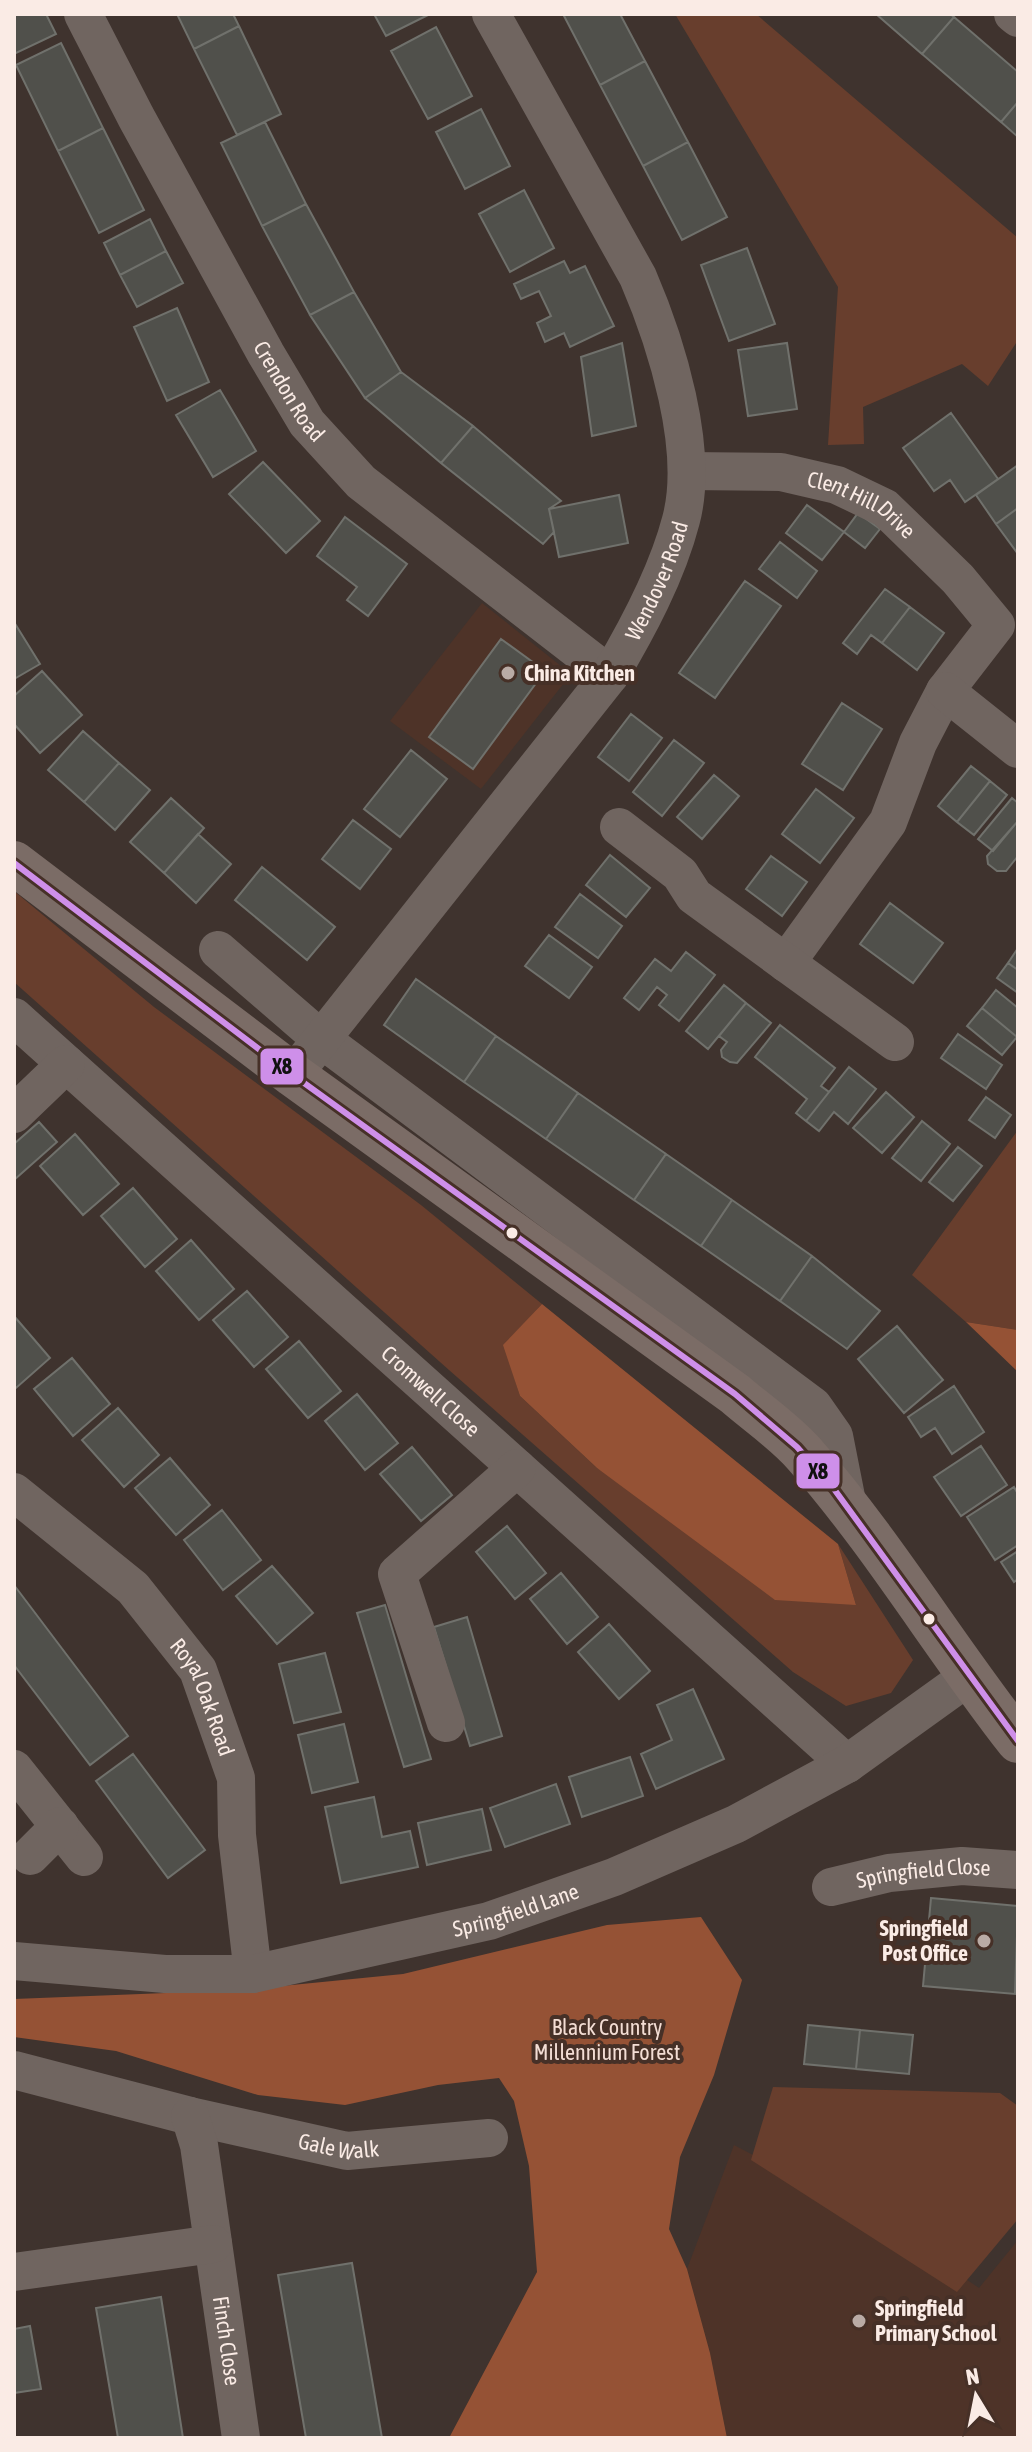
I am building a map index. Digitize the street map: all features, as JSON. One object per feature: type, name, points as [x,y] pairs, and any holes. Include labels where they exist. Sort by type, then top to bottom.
[{"type":"main road","points":[[14,863],[293,1075],[735,1394],[802,1452],[848,1507],[968,1677],[1018,1741]]},
{"type":"street","name":"Crendon Road","points":[[83,14],[159,159],[307,423],[361,482],[610,675]]},
{"type":"street","name":"Wendover Road","points":[[293,1075],[610,675],[644,618],[682,519],[687,471],[678,394],[657,321],[638,277],[491,14]]},
{"type":"street","points":[[1013,14],[1018,18]]},
{"type":"street","name":"Clent Hill Drive","points":[[687,471],[781,472],[837,485],[885,508],[958,579],[1007,615],[945,691],[918,743],[888,822],[786,963]]},
{"type":"street","points":[[945,691],[1018,749]]},
{"type":"street","points":[[619,827],[680,874],[694,896],[895,1042]]},
{"type":"street","points":[[218,950],[321,1039],[813,1406],[834,1436],[848,1507]]},
{"type":"street","name":"Cromwell Close","points":[[14,1017],[847,1764]]},
{"type":"street","points":[[14,1114],[66,1064]]},
{"type":"street","points":[[446,1723],[397,1574],[517,1468]]},
{"type":"street","name":"Royal Oak Road","points":[[14,1492],[133,1588],[198,1670],[236,1778],[237,1835],[253,1974]]},
{"type":"street","name":"Springfield Lane","points":[[14,1961],[165,1974],[253,1974],[489,1921],[586,1887],[736,1824],[847,1764],[968,1677]]},
{"type":"street","points":[[14,1769],[84,1857]]},
{"type":"street","points":[[30,1856],[60,1826]]},
{"type":"street","name":"Springfield Close","points":[[831,1887],[889,1873],[962,1866],[1018,1870]]},
{"type":"street","name":"Gale Walk","points":[[14,2070],[190,2116],[347,2151],[489,2138]]},
{"type":"street","points":[[14,2272],[213,2244],[199,2145],[190,2116]]},
{"type":"street","name":"Finch Close","points":[[213,2244],[241,2438]]},
{"type":"shaded area","points":[[675,14],[756,14],[1018,238],[1018,340],[988,386],[962,364],[863,407],[864,444],[828,445],[838,287]]},
{"type":"shaded area","points":[[482,603],[571,674],[481,789],[390,721]]},
{"type":"shaded area","points":[[14,891],[154,1007],[421,1205],[542,1304],[504,1345],[520,1396],[597,1468],[856,1605],[838,1544],[913,1660],[891,1693],[846,1706],[793,1672],[14,982]]},
{"type":"shaded area","points":[[1018,1130],[1018,1330],[966,1322],[912,1275]]},
{"type":"shaded area","points":[[773,2087],[1000,2093],[1018,2106],[1018,2219],[957,2292],[751,2160]]},
{"type":"shaded area","name":"Springfield Primary School","points":[[734,2145],[883,2223],[979,2288],[1018,2240],[1018,2438],[727,2438],[710,2353],[687,2269]]},
{"type":"green space","points":[[542,1304],[838,1544],[856,1605],[775,1600],[597,1468],[520,1396],[503,1345]]},
{"type":"green space","points":[[966,1322],[1018,1330],[1018,1372]]},
{"type":"green space","name":"Black Country Millennium Forest","points":[[701,1917],[742,1980],[714,2075],[680,2157],[669,2229],[687,2269],[710,2353],[727,2438],[449,2438],[537,2272],[529,2166],[514,2101],[499,2078],[438,2085],[345,2105],[258,2095],[116,2051],[14,2037],[14,1999],[242,1990],[403,1974],[607,1925]]},
{"type":"building","points":[[14,14],[46,14],[56,34],[14,54]]},
{"type":"building","points":[[177,14],[233,14],[239,26],[194,49]]},
{"type":"building","points":[[374,14],[430,14],[386,36]]},
{"type":"building","points":[[563,14],[620,14],[645,61],[600,85]]},
{"type":"building","points":[[876,14],[950,14],[954,17],[922,54]]},
{"type":"building","points":[[954,17],[1018,72],[1018,102],[1001,122],[922,54]]},
{"type":"building","points":[[239,26],[281,114],[237,135],[194,49]]},
{"type":"building","points":[[436,27],[472,96],[428,119],[391,51]]},
{"type":"building","points":[[61,43],[103,128],[58,151],[16,65]]},
{"type":"building","points":[[645,61],[688,142],[643,166],[600,85]]},
{"type":"building","points":[[1018,102],[1018,137],[1001,122]]},
{"type":"building","points":[[481,109],[510,166],[465,189],[436,132]]},
{"type":"building","points":[[265,122],[306,204],[262,226],[221,143]]},
{"type":"building","points":[[103,128],[144,210],[99,233],[58,151]]},
{"type":"building","points":[[688,142],[727,217],[682,240],[643,166]]},
{"type":"building","points":[[524,190],[554,248],[510,272],[479,214]]},
{"type":"building","points":[[306,204],[354,292],[310,315],[262,226]]},
{"type":"building","points":[[150,219],[166,251],[120,275],[104,243]]},
{"type":"building","points":[[747,248],[775,324],[729,341],[701,265]]},
{"type":"building","points":[[166,251],[183,283],[137,307],[120,275]]},
{"type":"building","points":[[564,261],[570,273],[585,266],[614,326],[570,347],[564,333],[545,342],[537,323],[551,316],[539,291],[521,299],[514,284]]},
{"type":"building","points":[[354,292],[401,372],[365,398],[310,315]]},
{"type":"building","points":[[177,308],[209,382],[167,401],[134,327]]},
{"type":"building","points":[[622,343],[636,426],[592,436],[581,357]]},
{"type":"building","points":[[787,343],[797,409],[748,416],[738,350]]},
{"type":"building","points":[[401,372],[473,426],[441,463],[365,398]]},
{"type":"building","points":[[220,390],[256,451],[213,477],[176,415]]},
{"type":"building","points":[[951,413],[998,479],[965,502],[950,480],[934,491],[903,448]]},
{"type":"building","points":[[473,426],[561,501],[549,509],[554,532],[543,544],[441,463]]},
{"type":"building","points":[[263,462],[320,521],[286,553],[229,494]]},
{"type":"building","points":[[1018,465],[1018,508],[996,524],[976,495]]},
{"type":"building","points":[[619,495],[628,543],[559,557],[549,509]]},
{"type":"building","points":[[807,505],[844,532],[822,560],[786,533]]},
{"type":"building","points":[[1018,508],[1018,554],[996,524]]},
{"type":"building","points":[[858,513],[880,529],[865,548],[844,532]]},
{"type":"building","points":[[345,517],[407,564],[368,616],[347,600],[357,587],[317,556]]},
{"type":"building","points":[[780,542],[817,571],[797,598],[759,569]]},
{"type":"building","points":[[745,581],[781,606],[715,698],[679,673]]},
{"type":"building","points":[[885,589],[910,607],[882,643],[871,635],[857,654],[843,643]]},
{"type":"building","points":[[910,607],[944,633],[917,670],[882,643]]},
{"type":"building","points":[[14,622],[40,664],[14,679]]},
{"type":"building","points":[[501,639],[545,671],[473,769],[429,737]]},
{"type":"building","points":[[42,671],[82,715],[40,753],[14,724],[14,696]]},
{"type":"building","points":[[842,703],[882,729],[843,790],[802,764]]},
{"type":"building","points":[[631,714],[662,738],[629,781],[598,757]]},
{"type":"building","points":[[83,731],[119,763],[84,802],[48,770]]},
{"type":"building","points":[[674,740],[704,763],[662,816],[633,792]]},
{"type":"building","points":[[411,750],[447,779],[400,837],[364,809]]},
{"type":"building","points":[[119,763],[150,790],[115,830],[84,802]]},
{"type":"building","points":[[971,766],[990,781],[957,822],[938,806]]},
{"type":"building","points":[[714,775],[739,796],[702,839],[677,817]]},
{"type":"building","points":[[990,781],[1007,795],[974,835],[957,822]]},
{"type":"building","points":[[816,789],[854,818],[820,863],[782,834]]},
{"type":"building","points":[[171,798],[204,828],[164,873],[130,842]]},
{"type":"building","points":[[1012,798],[1018,803],[1018,821],[993,851],[978,839]]},
{"type":"building","points":[[353,820],[391,849],[360,889],[322,859]]},
{"type":"building","points":[[1018,821],[1018,856],[1006,871],[997,871],[988,864],[987,856]]},
{"type":"building","points":[[198,834],[231,864],[196,903],[164,873]]},
{"type":"building","points":[[610,855],[650,888],[626,917],[586,885]]},
{"type":"building","points":[[771,856],[807,882],[782,916],[746,889]]},
{"type":"building","points":[[262,867],[335,927],[307,960],[235,900]]},
{"type":"building","points":[[580,894],[622,926],[598,958],[555,927]]},
{"type":"building","points":[[890,903],[943,943],[913,983],[860,944]]},
{"type":"building","points":[[549,935],[592,967],[569,998],[525,966]]},
{"type":"building","points":[[1018,948],[1018,970],[1008,963]]},
{"type":"building","points":[[686,952],[715,975],[679,1021],[659,1005],[667,995],[657,987],[639,1010],[624,998],[655,959],[671,971]]},
{"type":"building","points":[[1008,963],[1018,970],[1018,993],[997,978]]},
{"type":"building","points":[[416,979],[496,1036],[464,1082],[384,1025]]},
{"type":"building","points":[[724,985],[746,1003],[708,1049],[686,1031]]},
{"type":"building","points":[[996,990],[1018,1008],[1017,1037],[982,1008]]},
{"type":"building","points":[[746,1003],[771,1023],[737,1063],[730,1062],[722,1057],[721,1050],[727,1042],[719,1036]]},
{"type":"building","points":[[982,1008],[1017,1037],[1002,1055],[967,1026]]},
{"type":"building","points":[[780,1025],[835,1068],[821,1086],[829,1092],[806,1121],[796,1113],[807,1099],[755,1057]]},
{"type":"building","points":[[958,1034],[1002,1065],[986,1089],[941,1058]]},
{"type":"building","points":[[496,1036],[578,1093],[546,1139],[464,1082]]},
{"type":"building","points":[[849,1067],[876,1089],[848,1124],[834,1112],[819,1131],[806,1121]]},
{"type":"building","points":[[886,1092],[914,1117],[882,1153],[853,1128]]},
{"type":"building","points":[[578,1093],[666,1154],[634,1200],[546,1139]]},
{"type":"building","points":[[986,1097],[1011,1115],[995,1138],[969,1120]]},
{"type":"building","points":[[922,1121],[950,1144],[921,1181],[892,1158]]},
{"type":"building","points":[[39,1122],[57,1142],[14,1180],[14,1144]]},
{"type":"building","points":[[75,1134],[119,1184],[83,1215],[40,1166]]},
{"type":"building","points":[[958,1147],[982,1166],[953,1201],[929,1182]]},
{"type":"building","points":[[666,1154],[732,1200],[701,1246],[634,1200]]},
{"type":"building","points":[[133,1188],[177,1239],[145,1267],[101,1216]]},
{"type":"building","points":[[732,1200],[812,1256],[780,1301],[701,1246]]},
{"type":"building","points":[[191,1240],[234,1289],[199,1320],[156,1271]]},
{"type":"building","points":[[812,1256],[880,1311],[847,1349],[780,1301]]},
{"type":"building","points":[[247,1291],[288,1337],[254,1367],[213,1320]]},
{"type":"building","points":[[14,1316],[50,1358],[16,1388],[14,1386]]},
{"type":"building","points":[[897,1326],[943,1380],[904,1413],[858,1359]]},
{"type":"building","points":[[299,1341],[341,1391],[308,1418],[266,1369]]},
{"type":"building","points":[[72,1358],[110,1404],[73,1436],[34,1389]]},
{"type":"building","points":[[954,1386],[984,1432],[952,1454],[935,1428],[921,1437],[908,1417]]},
{"type":"building","points":[[357,1394],[398,1443],[365,1470],[325,1421]]},
{"type":"building","points":[[118,1408],[159,1455],[124,1487],[82,1440]]},
{"type":"building","points":[[981,1446],[1007,1485],[961,1516],[934,1477]]},
{"type":"building","points":[[412,1447],[452,1495],[421,1521],[380,1474]]},
{"type":"building","points":[[170,1458],[210,1505],[176,1535],[135,1488]]},
{"type":"building","points":[[1014,1487],[1018,1494],[1018,1545],[995,1560],[967,1517]]},
{"type":"building","points":[[222,1510],[261,1560],[223,1590],[184,1540]]},
{"type":"building","points":[[507,1526],[546,1573],[515,1599],[476,1552]]},
{"type":"building","points":[[1018,1551],[1018,1579],[1014,1582],[1001,1562]]},
{"type":"building","points":[[272,1566],[313,1613],[277,1644],[236,1596]]},
{"type":"building","points":[[561,1573],[598,1617],[567,1644],[530,1599]]},
{"type":"building","points":[[14,1585],[128,1736],[90,1765],[14,1665]]},
{"type":"building","points":[[385,1605],[431,1759],[404,1767],[357,1613]]},
{"type":"building","points":[[467,1617],[502,1736],[470,1746],[434,1627]]},
{"type":"building","points":[[609,1624],[650,1671],[619,1699],[578,1652]]},
{"type":"building","points":[[325,1653],[341,1712],[294,1723],[279,1664]]},
{"type":"building","points":[[693,1689],[724,1759],[656,1789],[641,1754],[672,1740],[657,1705]]},
{"type":"building","points":[[344,1724],[358,1782],[312,1793],[298,1735]]},
{"type":"building","points":[[133,1754],[205,1850],[168,1878],[96,1781]]},
{"type":"building","points":[[630,1757],[643,1796],[582,1817],[569,1777]]},
{"type":"building","points":[[556,1784],[570,1824],[505,1847],[490,1808]]},
{"type":"building","points":[[374,1797],[382,1837],[410,1831],[418,1867],[341,1883],[325,1807]]},
{"type":"building","points":[[482,1809],[491,1850],[427,1865],[418,1823]]},
{"type":"building","points":[[931,1898],[1018,1906],[1015,1994],[923,1986]]},
{"type":"building","points":[[808,2025],[860,2030],[856,2069],[804,2064]]},
{"type":"building","points":[[860,2030],[913,2035],[909,2074],[856,2069]]},
{"type":"building","points":[[352,2263],[382,2438],[306,2438],[278,2275]]},
{"type":"building","points":[[161,2297],[183,2438],[118,2438],[96,2308]]},
{"type":"building","points":[[30,2326],[41,2389],[14,2393],[14,2329]]},
{"type":"transit line","name":"X8","points":[[14,863],[293,1075],[735,1394],[797,1447],[834,1489],[1018,1741]]},
{"type":"place","name":"China Kitchen","points":[[508,673]]},
{"type":"place","name":"Springfield Post Office","points":[[984,1941]]},
{"type":"place","name":"Springfield Primary School","points":[[859,2321]]}]
